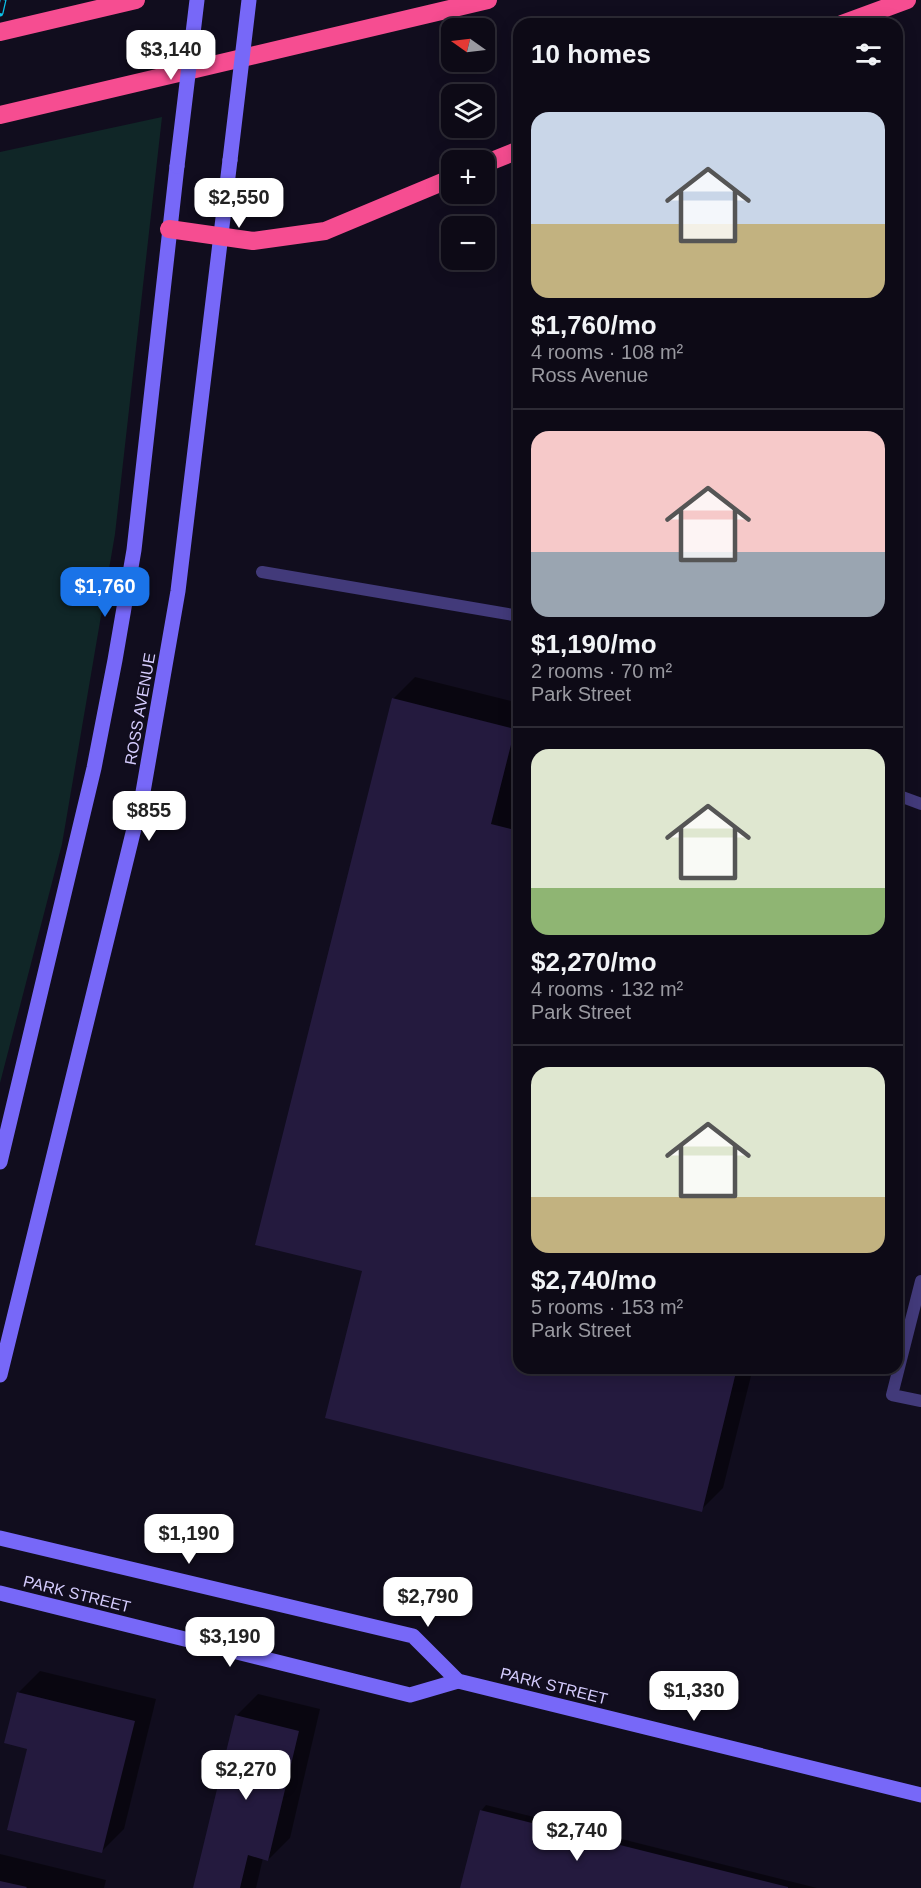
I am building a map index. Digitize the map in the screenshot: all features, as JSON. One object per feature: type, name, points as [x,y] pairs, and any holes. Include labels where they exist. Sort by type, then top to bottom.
[{"type":"highway","points":[[0,32],[136,0]]},
{"type":"highway","points":[[0,115],[488,0]]},
{"type":"highway","points":[[858,18],[907,0]]},
{"type":"highway","points":[[495,160],[513,152]]},
{"type":"highway","points":[[169,229],[252,241],[325,231],[441,183]]},
{"type":"main road","name":"ROSS AVENUE","points":[[0,1162],[94,768],[134,550],[197,0]]},
{"type":"main road","name":"ROSS AVENUE","points":[[0,1375],[144,792],[178,591],[249,0]]},
{"type":"main road","points":[[0,1538],[413,1636],[458,1681]]},
{"type":"main road","name":"PARK STREET","points":[[0,1593],[410,1695],[458,1681],[921,1795]]},
{"type":"lane","points":[[262,572],[513,615]]},
{"type":"lane","points":[[903,797],[921,804]]},
{"type":"lane","points":[[903,1352],[921,1281]]},
{"type":"lane","points":[[897,1374],[892,1395],[921,1401]]},
{"type":"green space","points":[[162,117],[115,534],[62,844],[0,1083],[0,152]]},
{"type":"building","points":[[392,698],[513,728],[513,737],[491,824],[513,830],[513,1374],[736,1374],[702,1512],[325,1418],[362,1271],[255,1245]]},
{"type":"building","points":[[17,1692],[135,1721],[102,1853],[7,1830],[27,1749],[4,1743]]},
{"type":"building","points":[[235,1715],[299,1731],[268,1861],[248,1855],[240,1888],[193,1888]]},
{"type":"building","points":[[480,1810],[788,1887],[788,1888],[460,1888]]},
{"type":"building","points":[[0,1881],[27,1887],[0,1888]]},
{"type":"railway","points":[[0,13],[3,0]]}]
